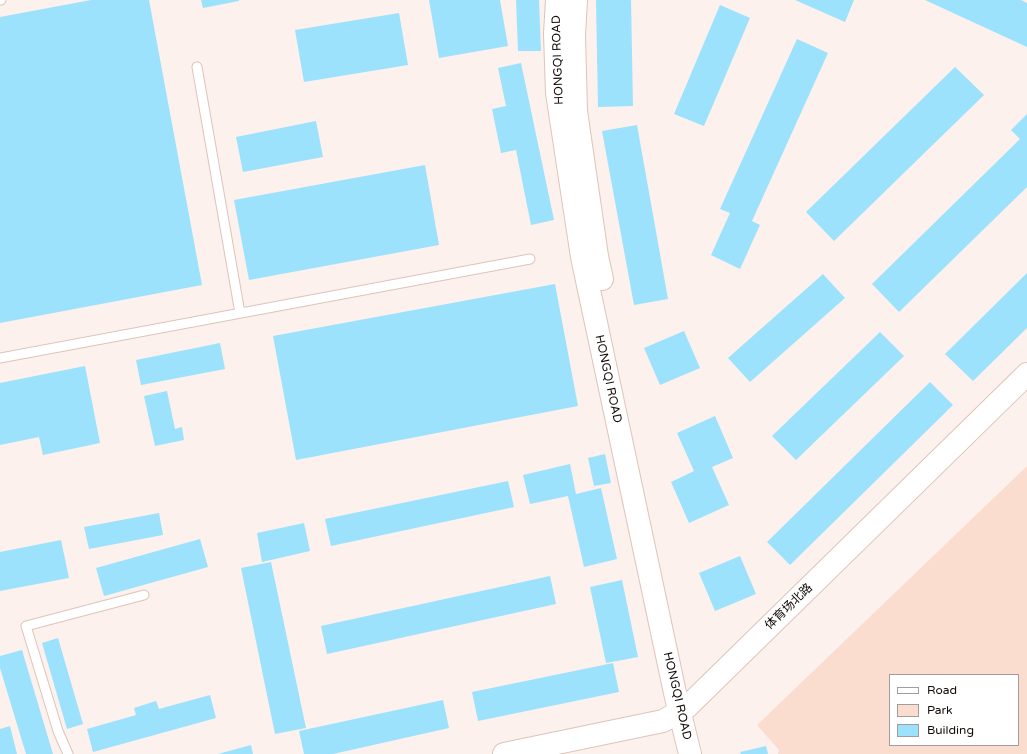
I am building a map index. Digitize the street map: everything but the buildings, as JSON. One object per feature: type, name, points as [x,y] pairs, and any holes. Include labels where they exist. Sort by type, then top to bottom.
[{"type":"main road","name":"HONGQI ROAD","points":[[557,0],[555,34],[557,93],[582,258],[680,712]]},
{"type":"main road","name":"HONGQI ROAD","points":[[576,0],[574,35],[576,110],[597,256],[680,712]]},
{"type":"main road","name":"体育场北路","points":[[680,712],[1027,374]]},
{"type":"main road","name":"体育场北路","points":[[680,712],[1027,393]]},
{"type":"main road","points":[[680,712],[703,754]]},
{"type":"main road","points":[[504,754],[680,712]]},
{"type":"main road","points":[[555,754],[680,712]]},
{"type":"main road","points":[[680,712],[672,732],[678,734],[685,742],[690,754]]},
{"type":"lane","points":[[197,67],[240,313]]},
{"type":"lane","points":[[0,358],[530,259]]},
{"type":"lane","points":[[68,754],[58,731],[26,626],[144,595]]},
{"type":"green space","points":[[1027,466],[1027,754],[778,754],[779,750],[757,725]]}]
